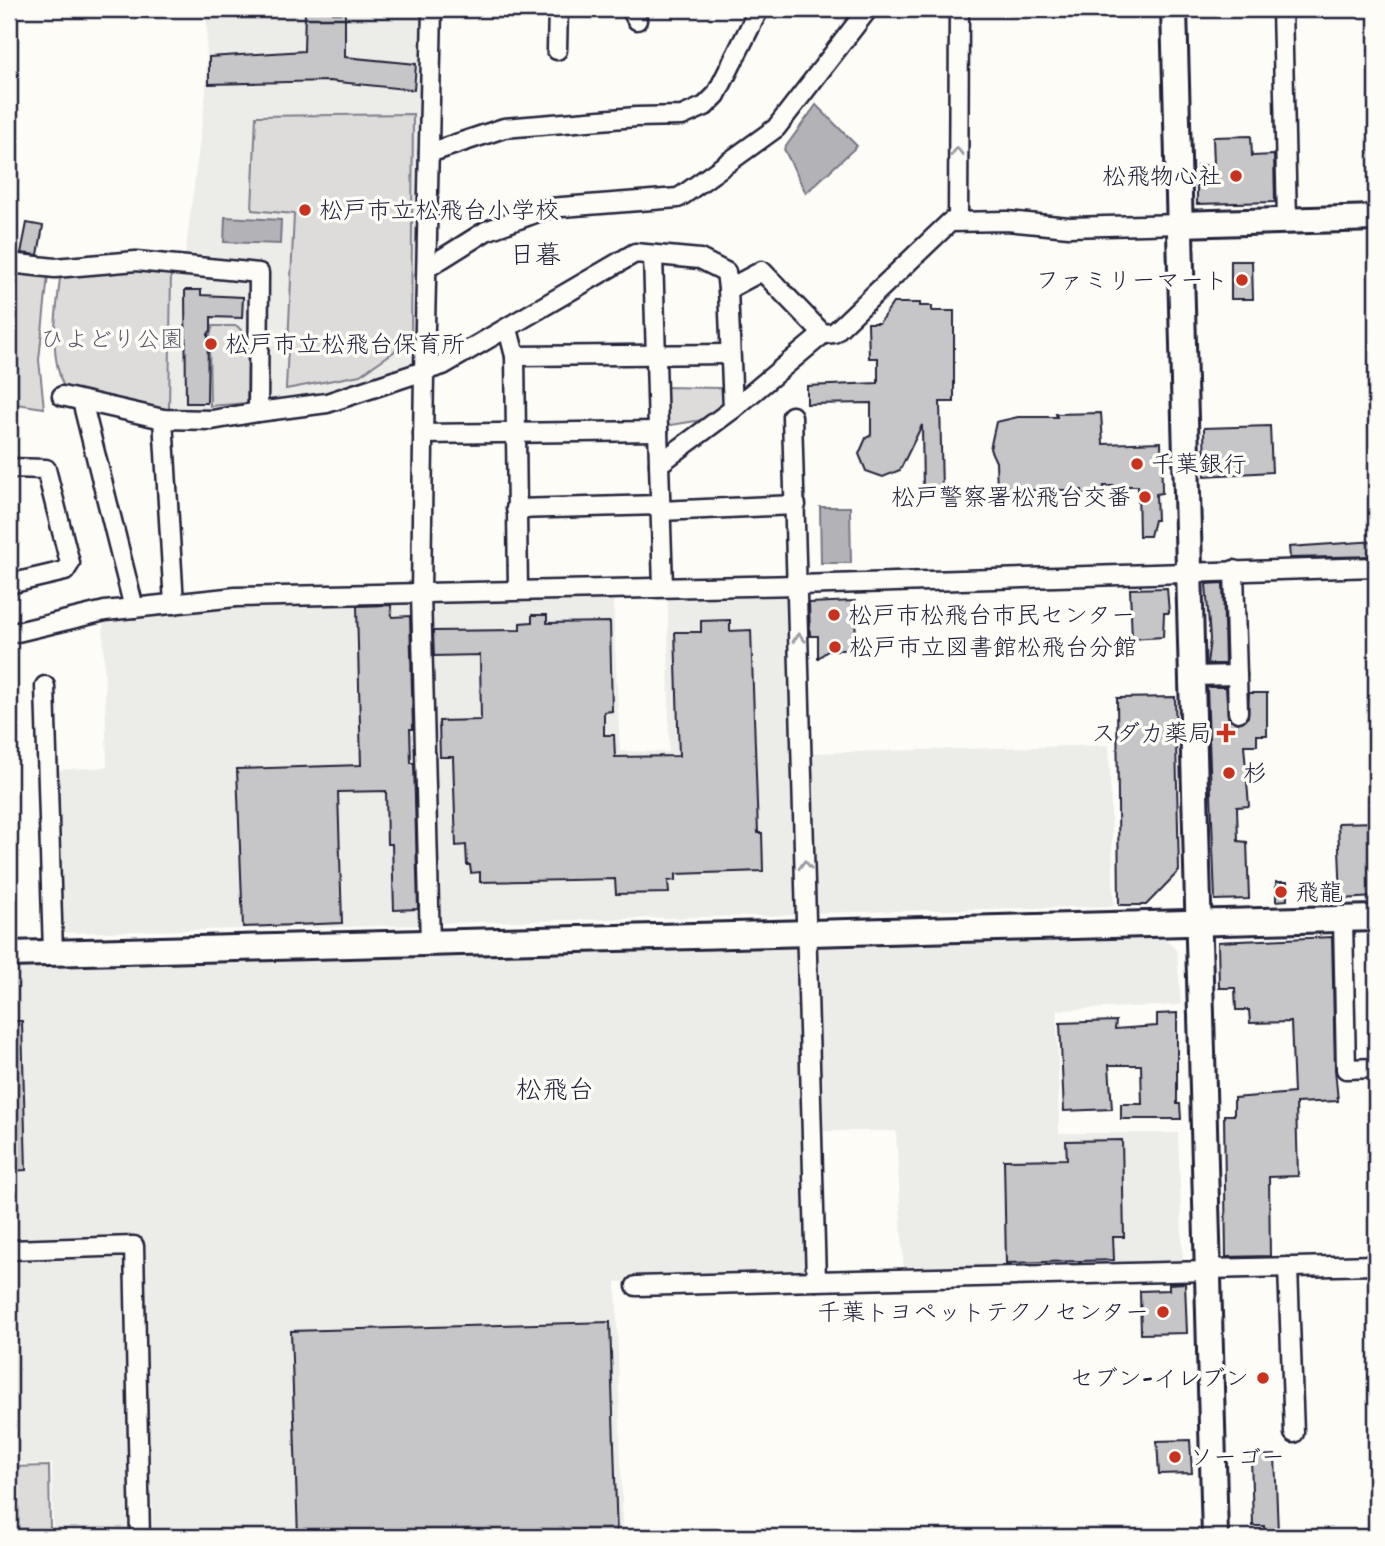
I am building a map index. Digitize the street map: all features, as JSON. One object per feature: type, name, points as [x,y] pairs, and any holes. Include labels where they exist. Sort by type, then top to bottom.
[{"type":"street","points":[[430,944],[421,594],[432,9]]},
{"type":"street","points":[[557,50],[558,9]]},
{"type":"street","points":[[429,153],[504,128],[682,116],[705,106],[716,95],[759,9]]},
{"type":"street","points":[[427,268],[485,232],[549,208],[683,195],[776,128],[868,9]]},
{"type":"street","points":[[958,220],[959,9]]},
{"type":"street","points":[[1174,9],[1215,1537]]},
{"type":"street","points":[[1282,9],[1287,220]]},
{"type":"street","points":[[659,464],[733,409],[823,334],[834,332],[950,222],[1007,221],[1069,227],[1376,218]]},
{"type":"street","points":[[62,396],[163,419],[212,420],[327,403],[443,365],[635,253],[700,259],[726,272],[733,409]]},
{"type":"street","points":[[653,255],[663,586]]},
{"type":"street","points":[[9,263],[55,268],[136,261],[260,273],[258,412]]},
{"type":"street","points":[[728,289],[762,271],[823,334]]},
{"type":"street","points":[[508,329],[515,356],[518,590]]},
{"type":"street","points":[[515,356],[730,354]]},
{"type":"street","points":[[82,401],[134,608]]},
{"type":"street","points":[[792,416],[816,1281]]},
{"type":"street","points":[[163,419],[174,604]]},
{"type":"street","points":[[423,434],[658,431]]},
{"type":"street","points":[[9,468],[46,469],[70,563],[65,571],[9,584]]},
{"type":"street","points":[[516,509],[796,505]]},
{"type":"street","points":[[9,634],[105,611],[236,597],[797,585],[1376,567]]},
{"type":"street","points":[[1234,570],[1238,712]]},
{"type":"street","points":[[1192,676],[1237,675]]},
{"type":"street","points":[[45,687],[53,953]]},
{"type":"street","points":[[9,954],[1376,918]]},
{"type":"street","points":[[1343,919],[1346,1069],[1376,1068]]},
{"type":"street","points":[[9,1250],[134,1245],[140,1537]]},
{"type":"street","points":[[636,1286],[1376,1265]]},
{"type":"street","points":[[1288,1267],[1294,1433]]},
{"type":"shaded area","name":"松戸市立松飛台小学校","points":[[207,9],[424,9],[417,160],[420,165],[417,356],[412,362],[326,396],[274,403],[265,399],[266,268],[185,255],[206,92]]},
{"type":"shaded area","points":[[816,105],[857,146],[806,193],[784,149]]},
{"type":"shaded area","points":[[225,217],[281,220],[280,244],[224,242]]},
{"type":"shaded area","name":"松戸市立松飛台保育所","points":[[172,271],[244,279],[252,287],[247,408],[211,412],[170,411]]},
{"type":"shaded area","points":[[820,507],[850,507],[851,563],[821,563]]},
{"type":"shaded area","points":[[790,597],[798,915],[437,923],[429,600],[613,600],[620,751],[669,752],[668,599]]},
{"type":"shaded area","points":[[414,600],[423,925],[59,933],[57,770],[107,767],[103,621],[260,604]]},
{"type":"shaded area","points":[[1109,745],[1114,906],[814,913],[811,753]]},
{"type":"shaded area","points":[[1165,939],[1177,951],[1181,1005],[1057,1010],[1059,1133],[1178,1133],[1183,1264],[904,1273],[896,1131],[820,1131],[815,941]]},
{"type":"shaded area","points":[[799,946],[811,1274],[616,1282],[623,1537],[153,1537],[142,1240],[9,1241],[9,966]]},
{"type":"shaded area","points":[[122,1256],[130,1537],[9,1537],[9,1533],[53,1532],[52,1464],[9,1464],[9,1259]]},
{"type":"green space","points":[[413,114],[411,340],[360,375],[286,389],[294,214],[252,210],[256,116]]},
{"type":"green space","name":"ひよどり公園","points":[[126,268],[171,271],[169,411],[127,406],[65,390],[60,376],[56,362],[55,321],[60,278],[63,275]]},
{"type":"green space","points":[[9,269],[48,275],[39,360],[44,408],[9,403]]},
{"type":"green space","points":[[213,326],[237,326],[248,337],[247,403],[210,406],[209,338]]},
{"type":"green space","points":[[664,387],[720,388],[727,392],[727,404],[715,418],[664,426]]},
{"type":"green space","points":[[49,1466],[50,1529],[9,1529],[9,1467]]},
{"type":"building","points":[[305,9],[334,9],[333,13],[345,13],[345,57],[416,64],[414,90],[329,81],[209,84],[209,57],[304,51]]},
{"type":"building","points":[[1251,136],[1252,156],[1274,155],[1275,202],[1197,204],[1197,166],[1214,165],[1213,137]]},
{"type":"building","points":[[27,223],[43,226],[38,255],[21,253]]},
{"type":"building","name":"ファミリーマート","points":[[1231,261],[1252,261],[1253,299],[1231,299]]},
{"type":"building","points":[[185,290],[201,290],[201,295],[243,297],[242,318],[211,317],[211,330],[208,334],[207,403],[186,403]]},
{"type":"building","points":[[893,303],[920,303],[920,306],[932,306],[932,311],[954,311],[954,402],[940,402],[942,491],[923,491],[922,425],[900,470],[883,477],[866,471],[859,454],[866,438],[871,435],[871,403],[807,404],[807,386],[878,383],[878,358],[869,358],[868,323],[879,323]]},
{"type":"building","points":[[1101,413],[1103,444],[1161,442],[1162,493],[1156,494],[1157,520],[1154,520],[1150,536],[1139,536],[1138,486],[1104,486],[1104,493],[1033,490],[1019,495],[1010,487],[997,488],[996,462],[990,449],[996,422],[1018,417]]},
{"type":"building","points":[[1270,426],[1272,472],[1205,476],[1204,428]]},
{"type":"building","points":[[1376,541],[1376,556],[1290,558],[1289,547]]},
{"type":"building","points":[[1223,583],[1225,664],[1207,664],[1210,639],[1206,584]]},
{"type":"building","points":[[1167,588],[1169,613],[1164,613],[1163,637],[1132,639],[1130,589]]},
{"type":"building","points":[[855,601],[856,650],[829,650],[818,658],[818,636],[810,636],[809,603]]},
{"type":"building","points":[[391,605],[392,617],[410,616],[413,729],[410,729],[411,763],[414,763],[418,909],[394,910],[392,844],[387,844],[386,791],[338,792],[342,923],[243,927],[237,769],[361,765],[357,606]]},
{"type":"building","points":[[532,615],[547,615],[547,623],[610,622],[612,711],[604,712],[604,735],[614,735],[615,757],[679,756],[675,632],[701,632],[701,621],[730,620],[730,631],[751,630],[758,833],[762,833],[763,871],[676,874],[676,880],[668,881],[669,893],[616,894],[615,879],[480,882],[480,872],[471,873],[470,865],[467,865],[466,845],[456,846],[453,757],[440,757],[439,721],[481,720],[480,655],[434,656],[433,631],[520,630],[520,623],[532,622]]},
{"type":"building","points":[[1207,687],[1226,687],[1228,717],[1238,723],[1248,717],[1249,693],[1267,693],[1267,735],[1257,735],[1257,745],[1244,745],[1249,806],[1237,807],[1238,841],[1247,842],[1249,899],[1215,900]]},
{"type":"building","points":[[1175,697],[1179,871],[1146,905],[1119,905],[1117,698]]},
{"type":"building","points":[[1376,822],[1376,897],[1341,899],[1338,823]]},
{"type":"building","points":[[1276,882],[1287,882],[1287,900],[1276,901]]},
{"type":"building","points":[[1332,937],[1338,1101],[1296,1103],[1298,1176],[1269,1177],[1270,1256],[1226,1257],[1224,1115],[1234,1115],[1234,1098],[1294,1093],[1291,1022],[1250,1023],[1249,1010],[1236,1010],[1235,988],[1219,988],[1218,942]]},
{"type":"building","points":[[1177,1013],[1177,1104],[1180,1104],[1181,1119],[1121,1119],[1121,1104],[1142,1104],[1141,1065],[1109,1065],[1112,1109],[1064,1111],[1060,1023],[1116,1021],[1115,1029],[1157,1026],[1157,1014]]},
{"type":"building","points":[[9,1021],[22,1021],[26,1170],[9,1171]]},
{"type":"building","points":[[1122,1140],[1124,1237],[1113,1237],[1114,1260],[1006,1263],[1004,1160],[1067,1159],[1066,1141]]},
{"type":"building","name":"千葉トヨペットテクノセンター","points":[[1185,1283],[1187,1333],[1141,1334],[1140,1291],[1169,1290],[1169,1284]]},
{"type":"building","points":[[610,1322],[617,1537],[298,1537],[291,1331]]},
{"type":"building","name":"ソーゴー","points":[[1190,1440],[1192,1473],[1159,1474],[1157,1441]]},
{"type":"building","points":[[1275,1455],[1278,1533],[1264,1533],[1264,1526],[1253,1526],[1251,1456]]},
{"type":"place","name":"松飛物心社","points":[[1236,176]]},
{"type":"place","name":"松戸市立松飛台小学校","points":[[305,210]]},
{"type":"place","name":"ファミリーマート","points":[[1242,280]]},
{"type":"place","name":"松戸市立松飛台保育所","points":[[211,344]]},
{"type":"place","name":"千葉銀行","points":[[1137,464]]},
{"type":"place","name":"松戸警察署松飛台交番","points":[[1145,497]]},
{"type":"place","name":"松戸市松飛台市民センター","points":[[834,615]]},
{"type":"place","name":"松戸市立図書館松飛台分館","points":[[835,647]]},
{"type":"place","name":"スダカ薬局","points":[[1226,733]]},
{"type":"place","name":"杉","points":[[1229,773]]},
{"type":"place","name":"飛龍","points":[[1281,892]]},
{"type":"place","name":"千葉トヨペットテクノセンター","points":[[1163,1312]]},
{"type":"place","name":"セブン-イレブン","points":[[1263,1378]]},
{"type":"place","name":"ソーゴー","points":[[1175,1457]]},
{"type":"district","name":"日暮","points":[[535,254]]},
{"type":"district","name":"松飛台","points":[[555,1089]]}]
